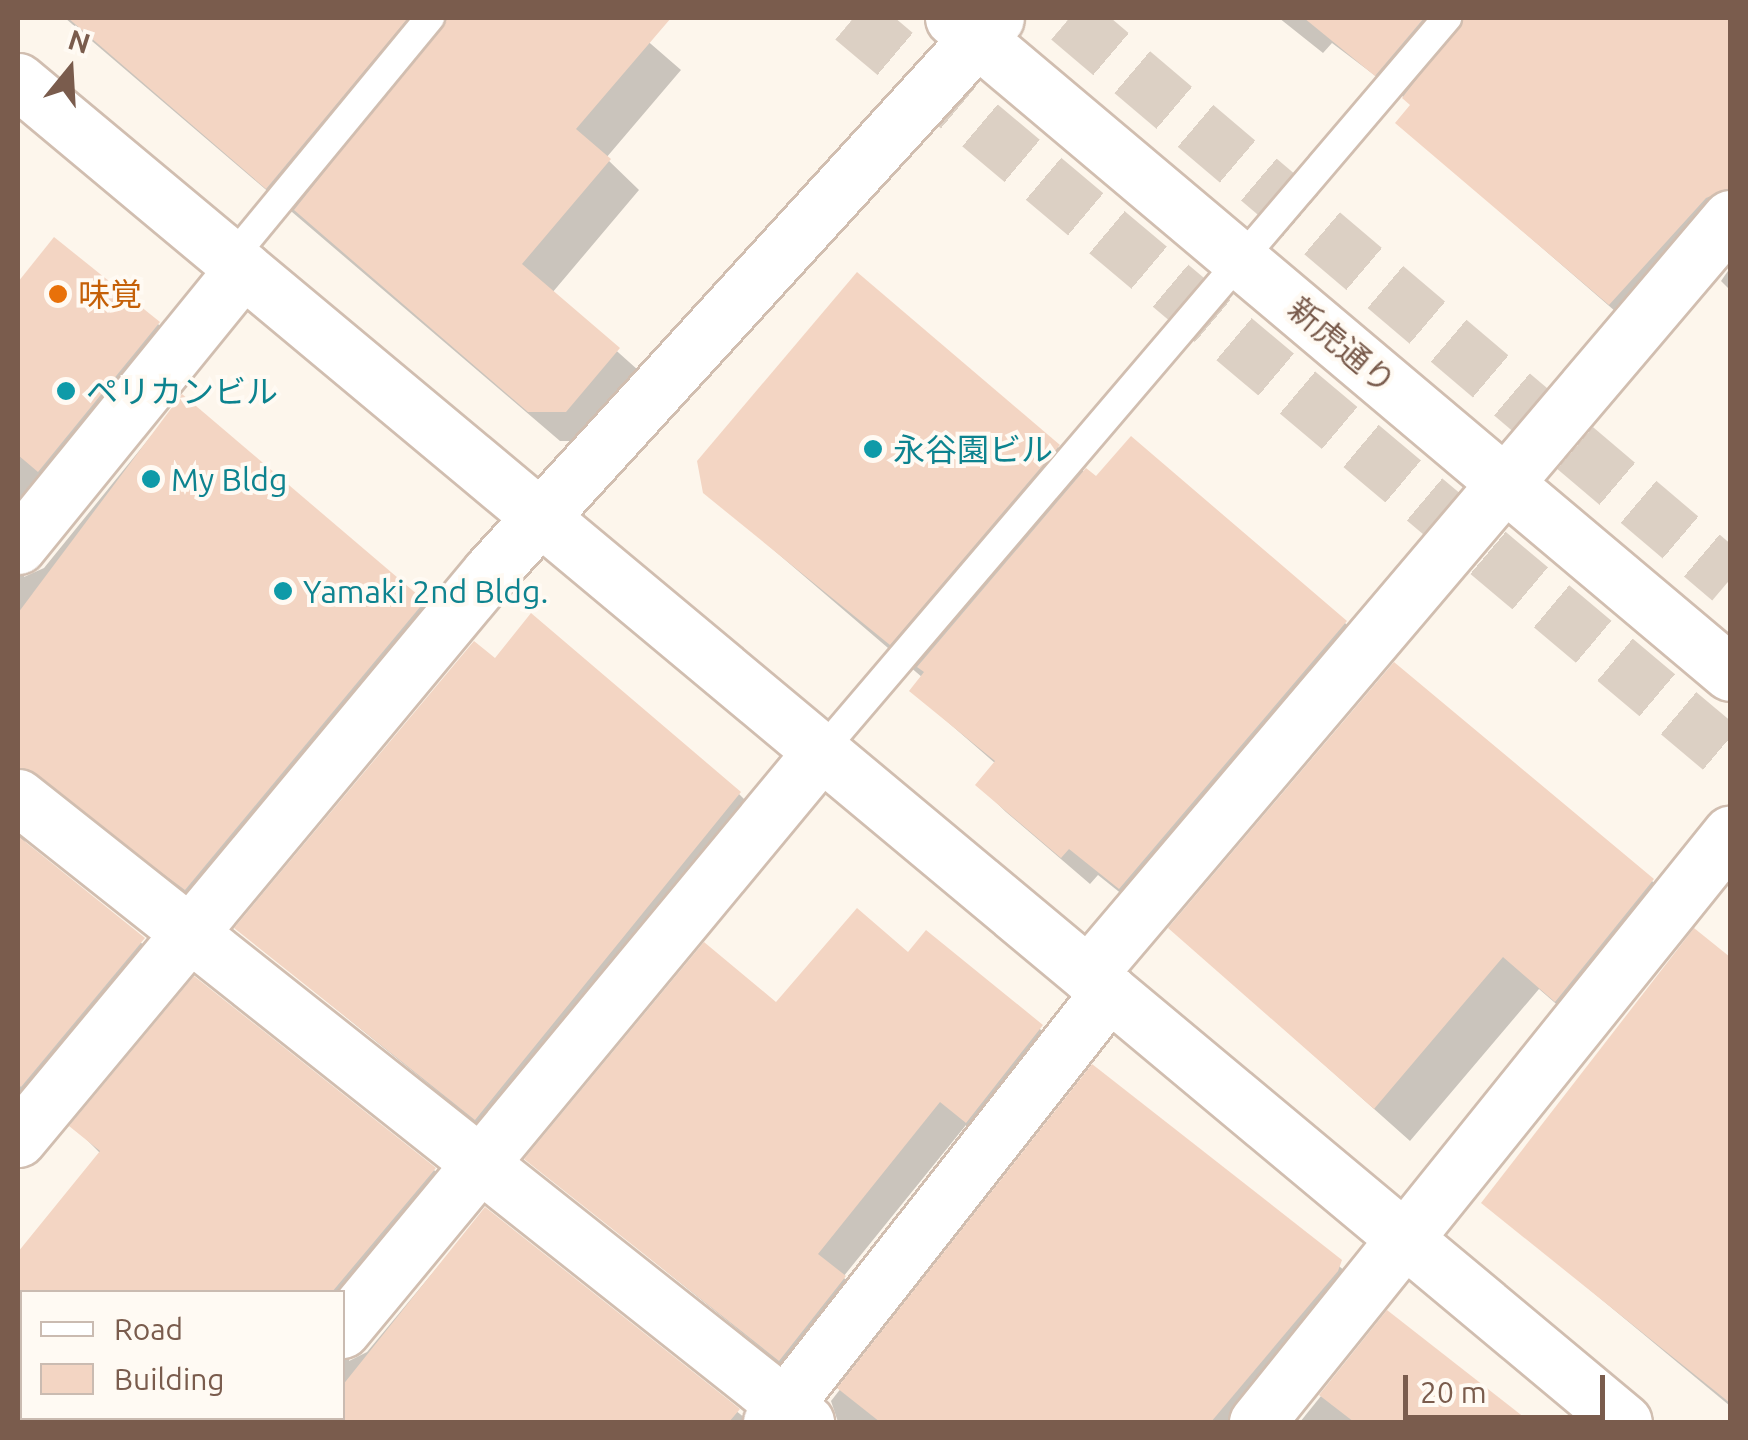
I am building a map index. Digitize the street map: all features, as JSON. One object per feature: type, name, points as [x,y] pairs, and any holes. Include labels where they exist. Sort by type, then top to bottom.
[{"type":"street","points":[[18,1140],[182,936],[490,572],[545,521],[976,24]]},
{"type":"street","name":"新虎通り","points":[[976,24],[1241,260],[1730,673]]},
{"type":"street","points":[[18,80],[1624,1422]]},
{"type":"street","points":[[18,797],[182,936],[787,1417],[1098,983],[1506,484],[1730,218]]},
{"type":"street","points":[[18,546],[237,264]]},
{"type":"street","points":[[345,1326],[472,1166],[822,752]]},
{"type":"street","points":[[1257,1422],[1730,834]]},
{"type":"lane","points":[[237,264],[430,18]]},
{"type":"lane","points":[[822,752],[1447,18]]},
{"type":"building","points":[[68,18],[408,18],[266,189]]},
{"type":"building","points":[[447,18],[671,18],[576,129],[611,159],[522,264],[620,348],[566,412],[528,412],[294,210]]},
{"type":"building","points":[[1304,18],[1424,18],[1375,76]]},
{"type":"building","points":[[1464,18],[1730,18],[1730,188],[1706,198],[1609,305],[1395,123],[1410,105],[1402,98]]},
{"type":"building","name":"ペリカンビル","points":[[54,237],[160,322],[38,472],[18,455],[18,282]]},
{"type":"building","name":"永谷園ビル","points":[[857,272],[1060,445],[890,645],[703,493],[697,461]]},
{"type":"building","points":[[182,394],[425,601],[185,890],[18,767],[18,613]]},
{"type":"building","points":[[1131,436],[1347,621],[1119,889],[1069,849],[1061,858],[975,785],[995,761],[909,691],[924,672],[917,667],[1086,468],[1096,476]]},
{"type":"building","points":[[531,613],[741,792],[475,1120],[234,928],[474,641],[495,658]]},
{"type":"building","points":[[1394,662],[1654,879],[1555,1002],[1503,957],[1374,1109],[1168,928]]},
{"type":"building","points":[[18,836],[145,938],[21,1087],[18,1084]]},
{"type":"building","points":[[857,908],[908,952],[926,930],[1043,1025],[966,1123],[940,1102],[818,1254],[846,1276],[779,1361],[524,1159],[704,942],[776,1002]]},
{"type":"building","points":[[1694,928],[1730,957],[1730,1403],[1481,1203]]},
{"type":"building","points":[[194,976],[436,1168],[334,1290],[18,1292],[18,1252],[100,1151],[69,1126]]},
{"type":"building","points":[[1092,1064],[1342,1260],[1338,1271],[1211,1422],[880,1422],[837,1388]]},
{"type":"building","points":[[485,1207],[740,1409],[729,1422],[313,1422],[345,1420],[345,1382]]},
{"type":"building","points":[[1387,1310],[1530,1422],[1354,1422],[1319,1395]]},
{"type":"tunnel","points":[[853,18],[1730,756]]},
{"type":"tunnel","points":[[1069,18],[1730,579]]},
{"type":"place","name":"味覚","points":[[58,294]]},
{"type":"place","name":"ペリカンビル","points":[[66,391]]},
{"type":"place","name":"永谷園ビル","points":[[873,449]]},
{"type":"place","name":"My Bldg","points":[[151,479]]},
{"type":"place","name":"Yamaki 2nd Bldg.","points":[[283,591]]}]
